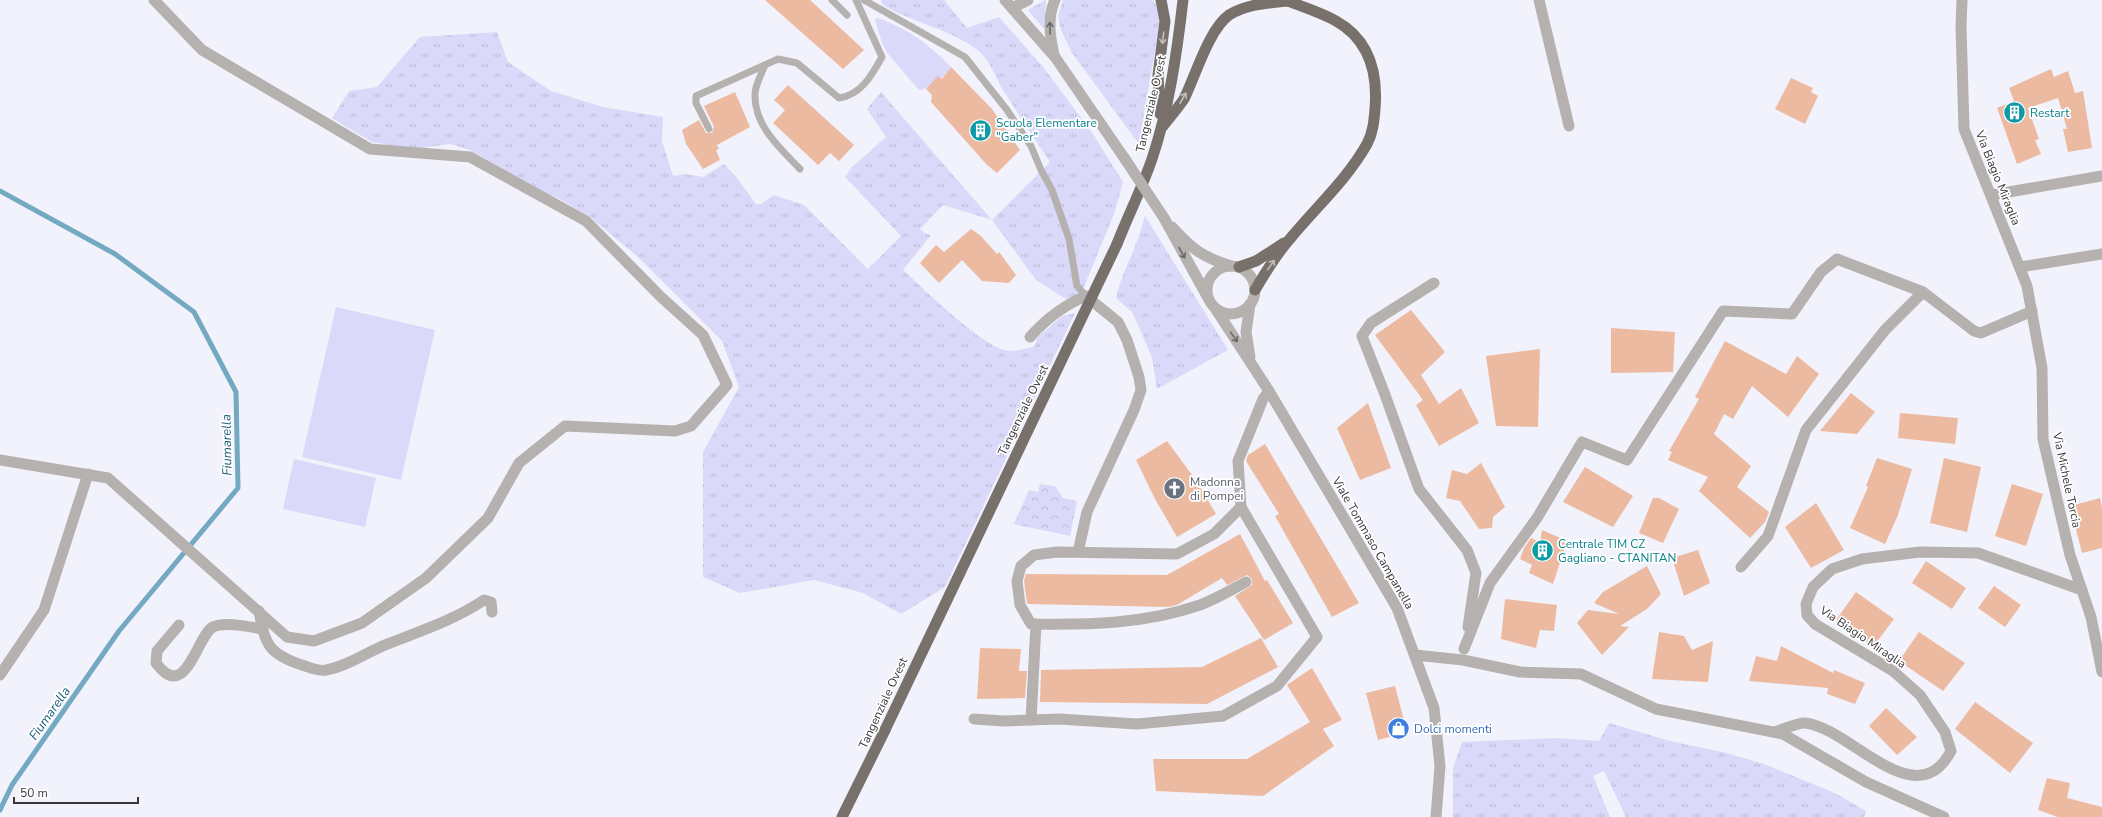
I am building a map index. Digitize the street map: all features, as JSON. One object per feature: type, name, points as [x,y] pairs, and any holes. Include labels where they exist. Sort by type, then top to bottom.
[{"type":"highway","points":[[1161,0],[1165,21],[1158,75],[1161,129]]},
{"type":"highway","name":"Tangenziale Ovest","points":[[842,817],[1117,244],[1152,160],[1161,129],[1172,79],[1182,0]]},
{"type":"highway","points":[[1161,129],[1183,100],[1212,39],[1228,16],[1250,6],[1287,1],[1320,13],[1346,28],[1357,40],[1372,62],[1376,85],[1373,125],[1368,143],[1340,183],[1288,240],[1255,290]]},
{"type":"highway","points":[[1235,266],[1256,261],[1288,240]]},
{"type":"street","points":[[0,460],[108,478],[287,636],[314,641],[362,623],[426,578],[488,518],[519,463],[566,426],[675,431],[691,426],[727,385],[703,335],[661,297],[586,221],[470,157],[370,149],[202,50],[154,0]]},
{"type":"street","points":[[1009,4],[1028,0]]},
{"type":"street","points":[[1055,0],[1050,20],[1050,37],[1055,57]]},
{"type":"street","points":[[1539,0],[1570,126]]},
{"type":"street","name":"Via Biagio Miraglia","points":[[1962,0],[1961,27],[1964,129],[2020,267]]},
{"type":"street","name":"Viale Tommaso Campanella","points":[[1009,4],[1055,57],[1164,218],[1213,305],[1269,391],[1397,608],[1434,708],[1440,766],[1436,817]]},
{"type":"street","points":[[1991,194],[2102,176]]},
{"type":"street","name":"Viale Tommaso Campanella","points":[[1164,218],[1184,240],[1203,255],[1235,266]]},
{"type":"street","points":[[2020,267],[2102,254]]},
{"type":"street","points":[[1463,654],[1490,583],[1536,518],[1582,442],[1627,460],[1723,310],[1792,314],[1821,272],[1837,259],[1923,292],[1974,331],[1981,333],[2032,311]]},
{"type":"street","points":[[1235,266],[1251,276],[1255,290],[1250,304],[1245,310],[1231,314],[1213,305],[1207,294],[1210,278],[1215,272],[1235,266]]},
{"type":"street","name":"Via Michele Torcia","points":[[2020,267],[2027,286],[2042,368],[2043,439],[2070,555],[2091,617],[2102,672]]},
{"type":"street","points":[[1434,283],[1371,323],[1362,336],[1384,392],[1418,489],[1467,550],[1476,573],[1463,654]]},
{"type":"street","points":[[1741,567],[1768,536],[1806,430],[1885,330],[1923,292]]},
{"type":"street","points":[[1030,337],[1049,318],[1072,302],[1086,296],[1118,322],[1128,340],[1139,377],[1141,390],[1134,410],[1087,512],[1078,552]]},
{"type":"street","name":"Viale Tommaso Campanella","points":[[1250,304],[1246,332],[1253,367]]},
{"type":"street","points":[[974,719],[1137,724],[1223,716],[1277,686],[1317,637],[1241,507],[1238,461],[1263,399],[1269,391]]},
{"type":"street","points":[[0,675],[44,610],[88,474]]},
{"type":"street","points":[[1241,507],[1214,534],[1177,554],[1057,552],[1034,555],[1021,566],[1017,581],[1020,605],[1031,624],[1076,625],[1133,621],[1200,605],[1246,582]]},
{"type":"street","name":"Via Biagio Miraglia","points":[[1774,732],[1805,723],[1837,736],[1891,771],[1912,778],[1923,777],[1934,772],[1945,763],[1950,752],[1945,732],[1920,696],[1893,671],[1815,624],[1807,615],[1806,604],[1813,587],[1832,569],[1862,559],[1920,552],[1978,553],[2082,590]]},
{"type":"street","points":[[259,611],[264,639],[271,648],[280,656],[324,671],[347,664],[389,643],[430,629],[469,610],[484,600],[491,602],[492,612]]},
{"type":"street","points":[[1031,720],[1036,624]]},
{"type":"street","points":[[179,625],[157,651],[156,663],[162,672],[170,675],[178,674],[187,668],[194,658],[208,630],[214,626],[241,625],[262,630]]},
{"type":"street","points":[[1415,655],[1463,654],[1520,672],[1581,674],[1656,709],[1783,734],[1866,782],[1944,817]]},
{"type":"lane","points":[[832,0],[847,15]]},
{"type":"lane","points":[[709,129],[696,103],[696,96],[778,59],[797,63],[839,98],[850,96],[868,80],[882,58],[856,0]]},
{"type":"lane","points":[[864,0],[965,57],[1007,110],[1031,146],[1041,170],[1052,190],[1069,239],[1078,286],[1086,296]]},
{"type":"lane","points":[[765,65],[754,93],[759,121],[778,146],[800,169]]},
{"type":"green space","points":[[881,0],[944,0],[967,28],[999,17],[1044,68],[1093,134],[1123,182],[1114,214],[1081,294],[1066,299],[1036,280],[992,220],[1050,162],[1010,102],[985,57],[964,41],[953,35],[893,11],[882,4]]},
{"type":"green space","points":[[1046,0],[1044,29],[1028,10]]},
{"type":"green space","points":[[1063,0],[1153,0],[1156,4],[1160,21],[1139,144],[1072,53],[1061,30],[1058,16]]},
{"type":"green space","points":[[877,18],[908,32],[926,44],[951,67],[937,82],[929,87],[919,90],[888,54],[882,43],[875,20]]},
{"type":"green space","points":[[497,32],[508,62],[551,91],[603,107],[663,117],[662,141],[673,176],[685,174],[703,177],[724,164],[737,178],[756,204],[761,204],[774,195],[804,205],[868,269],[901,236],[845,177],[852,167],[886,137],[867,109],[881,92],[992,220],[943,205],[920,229],[924,233],[931,235],[903,270],[971,330],[999,348],[1010,351],[1034,347],[1038,337],[1062,316],[1075,313],[945,587],[901,614],[863,593],[814,580],[740,593],[703,577],[703,452],[739,387],[722,341],[637,256],[590,217],[558,198],[542,192],[470,150],[450,144],[421,148],[372,142],[332,118],[349,91],[377,87],[420,37]]},
{"type":"green space","points":[[1145,216],[1228,350],[1157,389],[1152,358],[1142,334],[1132,312],[1116,298],[1122,277],[1139,237]]},
{"type":"green space","points":[[336,307],[435,330],[401,480],[302,457]]},
{"type":"green space","points":[[294,459],[376,478],[365,527],[283,509]]},
{"type":"green space","points":[[1040,484],[1055,486],[1063,498],[1077,501],[1070,536],[1014,524],[1029,490],[1038,492]]},
{"type":"green space","points":[[1609,723],[1670,741],[1727,753],[1764,764],[1835,793],[1866,811],[1864,817],[1626,817],[1604,771],[1593,776],[1610,817],[1453,817],[1453,768],[1462,742],[1558,738],[1599,741]]},
{"type":"building","points":[[765,0],[810,0],[864,50],[843,69]]},
{"type":"building","name":"Scuola Elementare \"Gaber\"","points":[[951,67],[992,109],[1020,150],[997,173],[987,165],[931,102],[932,95],[926,89],[938,76],[942,79]]},
{"type":"building","name":"Restart","points":[[2051,69],[2054,77],[2068,71],[2075,93],[2083,91],[2092,148],[2068,152],[2063,129],[2067,129],[2058,98],[2028,108],[2039,139],[2035,140],[2041,154],[2017,164],[1997,108],[2014,101],[2009,88]]},
{"type":"building","points":[[1791,78],[1813,88],[1811,92],[1818,96],[1805,124],[1775,109]]},
{"type":"building","points":[[788,85],[854,145],[839,161],[830,153],[818,165],[773,123],[785,110],[774,100]]},
{"type":"building","points":[[735,92],[750,127],[717,145],[719,149],[716,150],[720,160],[703,169],[686,144],[682,130],[699,120],[706,133],[712,133],[714,127],[704,106]]},
{"type":"building","points":[[971,229],[981,236],[997,254],[999,252],[1016,275],[1009,283],[982,281],[962,260],[939,283],[920,263],[936,245],[944,252]]},
{"type":"building","points":[[1411,310],[1445,352],[1421,375],[1439,404],[1461,388],[1479,423],[1439,446],[1416,405],[1423,400],[1375,335]]},
{"type":"building","points":[[1611,328],[1675,332],[1673,372],[1611,373]]},
{"type":"building","points":[[1725,341],[1786,374],[1797,356],[1819,374],[1788,417],[1752,386],[1733,419],[1724,414],[1714,434],[1751,466],[1737,487],[1769,512],[1765,522],[1750,538],[1699,491],[1708,477],[1668,460],[1672,452],[1669,451],[1699,399],[1695,397]]},
{"type":"building","points":[[1540,349],[1538,427],[1496,426],[1486,356]]},
{"type":"building","points":[[1851,393],[1875,412],[1857,434],[1820,431]]},
{"type":"building","points":[[1368,403],[1391,468],[1360,480],[1337,428]]},
{"type":"building","points":[[1900,413],[1958,418],[1955,444],[1898,438]]},
{"type":"building","name":"Madonna di Pompei","points":[[1167,441],[1195,479],[1216,514],[1177,537],[1155,499],[1136,460]]},
{"type":"building","points":[[1265,444],[1359,603],[1332,617],[1275,516],[1279,514],[1246,461],[1248,455]]},
{"type":"building","points":[[1877,458],[1912,469],[1898,515],[1885,544],[1850,528],[1868,487],[1866,486]]},
{"type":"building","points":[[1944,458],[1981,467],[1967,532],[1930,523]]},
{"type":"building","points":[[1481,463],[1505,507],[1493,517],[1492,528],[1479,529],[1460,501],[1446,498],[1452,470],[1467,474]]},
{"type":"building","points":[[1585,467],[1633,496],[1613,527],[1563,502]]},
{"type":"building","points":[[2012,484],[2043,494],[2026,546],[1995,536]]},
{"type":"building","points":[[1653,498],[1659,498],[1679,509],[1663,543],[1639,533]]},
{"type":"building","points":[[2100,498],[2102,507],[2102,548],[2082,553],[2070,506]]},
{"type":"building","points":[[1816,503],[1844,550],[1811,568],[1785,527]]},
{"type":"building","name":"Centrale TIM CZ Gagliano - CTANITAN","points":[[1542,530],[1567,541],[1553,584],[1529,573],[1532,565],[1520,559],[1524,548],[1531,538],[1540,542]]},
{"type":"building","points":[[1240,534],[1265,581],[1267,580],[1293,623],[1264,640],[1235,596],[1252,585],[1252,579],[1247,575],[1227,585],[1222,578],[1177,605],[1168,607],[1027,603],[1024,581],[1026,574],[1167,575]]},
{"type":"building","points":[[1698,550],[1710,583],[1684,596],[1672,558]]},
{"type":"building","points":[[1926,561],[1966,588],[1952,609],[1912,583]]},
{"type":"building","points":[[1647,566],[1661,594],[1647,609],[1620,626],[1629,627],[1602,655],[1577,623],[1588,610],[1619,614],[1594,603],[1603,592]]},
{"type":"building","points":[[1994,586],[2021,605],[2005,627],[1978,608]]},
{"type":"building","points":[[1856,592],[1894,619],[1873,647],[1836,620]]},
{"type":"building","points":[[1505,599],[1557,605],[1554,631],[1540,630],[1536,648],[1501,639]]},
{"type":"building","points":[[1659,632],[1684,636],[1692,650],[1713,641],[1708,682],[1652,679]]},
{"type":"building","points":[[1919,632],[1965,663],[1943,691],[1899,661]]},
{"type":"building","points":[[1261,638],[1278,667],[1207,704],[1040,702],[1041,670],[1202,667]]},
{"type":"building","points":[[1781,646],[1833,673],[1834,670],[1865,683],[1855,704],[1827,694],[1828,688],[1749,681],[1756,656],[1777,661]]},
{"type":"building","points":[[980,648],[1021,649],[1019,671],[1027,671],[1025,698],[977,699]]},
{"type":"building","points":[[1312,668],[1342,720],[1323,729],[1334,746],[1263,796],[1156,791],[1153,759],[1247,759],[1310,722],[1287,685]]},
{"type":"building","points":[[1395,686],[1407,732],[1378,740],[1366,693]]},
{"type":"building","points":[[1975,702],[2033,743],[2010,773],[1955,729]]},
{"type":"building","points":[[1886,708],[1917,737],[1897,755],[1869,726]]},
{"type":"building","points":[[2047,778],[2070,783],[2067,798],[2102,807],[2102,817],[2058,817],[2038,810]]},
{"type":"waterway","name":"Fiumarella","points":[[0,191],[115,254],[194,312],[236,392],[238,488],[119,631],[12,785],[0,810]]},
{"type":"place","name":"Restart","points":[[2014,113]]},
{"type":"place","name":"Scuola Elementare \"Gaber\"","points":[[981,130]]},
{"type":"place","name":"Madonna di Pompei","points":[[1175,489]]},
{"type":"place","name":"Centrale TIM CZ Gagliano - CTANITAN","points":[[1543,551]]},
{"type":"place","name":"Dolci momenti","points":[[1398,729]]}]
